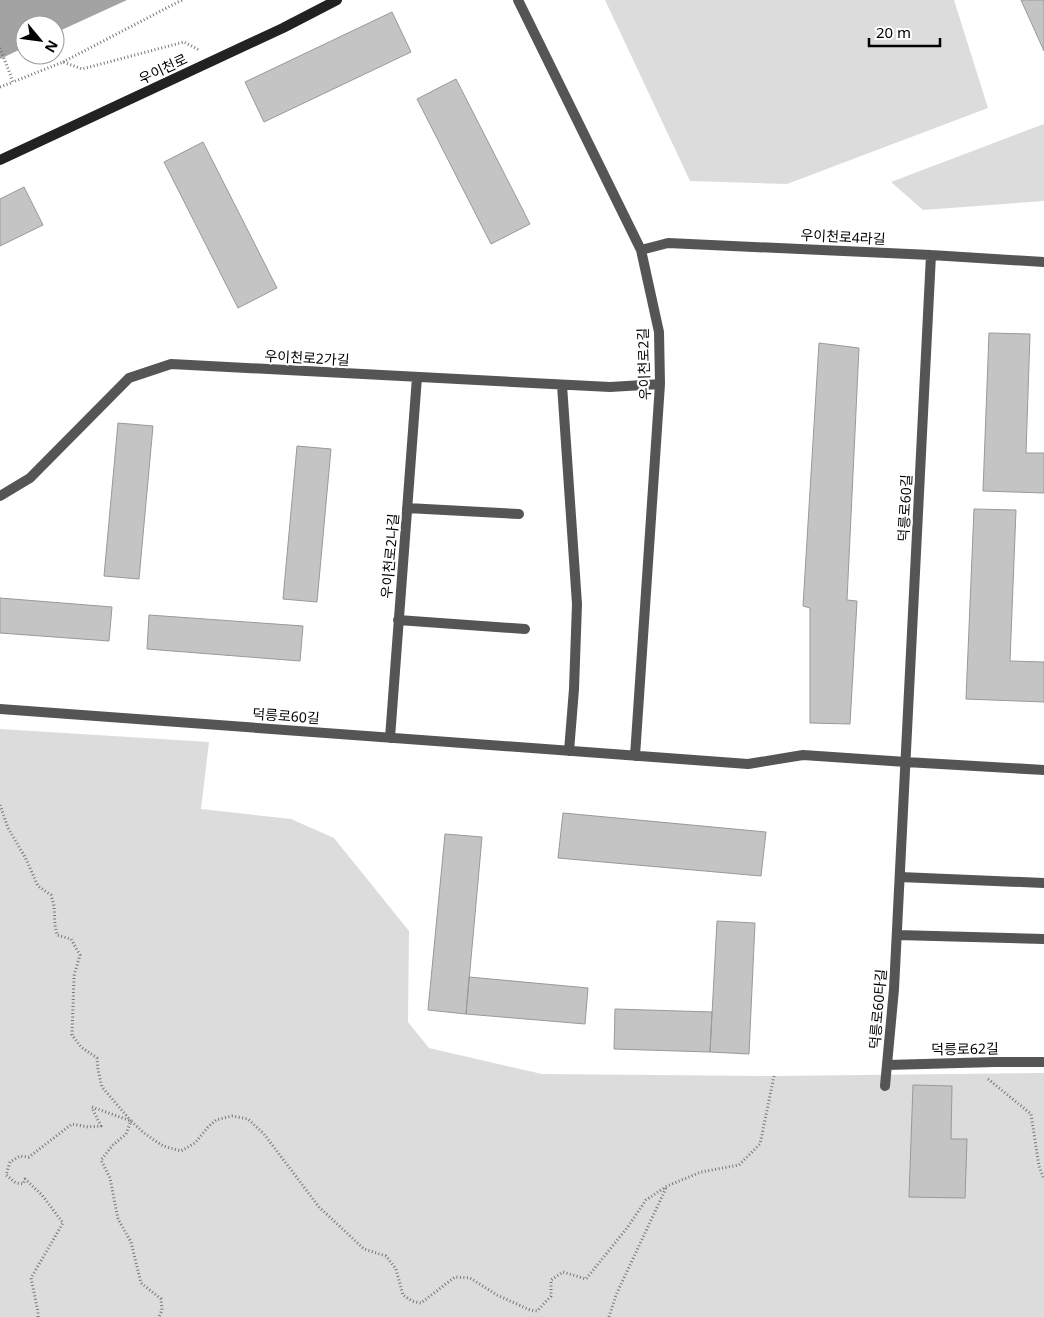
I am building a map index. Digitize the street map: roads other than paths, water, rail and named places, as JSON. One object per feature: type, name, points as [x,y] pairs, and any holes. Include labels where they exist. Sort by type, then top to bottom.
[{"type":"street","name":"우이천로","points":[[0,160],[282,28],[337,0]]},
{"type":"street","name":"우이천로2길","points":[[518,0],[641,250],[659,332],[660,384],[635,756]]},
{"type":"street","name":"우이천로4라길","points":[[641,250],[668,242],[1044,262]]},
{"type":"street","name":"덕릉로60길","points":[[906,762],[931,255]]},
{"type":"street","name":"우이천로2가길","points":[[0,496],[30,478],[130,378],[171,364],[610,387],[660,384]]},
{"type":"street","name":"우이천로2나길","points":[[390,738],[417,377]]},
{"type":"street","points":[[562,384],[577,604],[574,689],[569,751]]},
{"type":"street","points":[[407,508],[519,514]]},
{"type":"street","points":[[398,620],[525,629]]},
{"type":"street","name":"덕릉로60길","points":[[0,709],[748,764],[803,755],[1044,770]]},
{"type":"street","name":"덕릉로60타길","points":[[884,1086],[894,989],[906,762]]},
{"type":"street","points":[[900,877],[1044,883]]},
{"type":"street","points":[[897,935],[1044,939]]},
{"type":"street","name":"덕릉로62길","points":[[887,1065],[1044,1062]]}]
